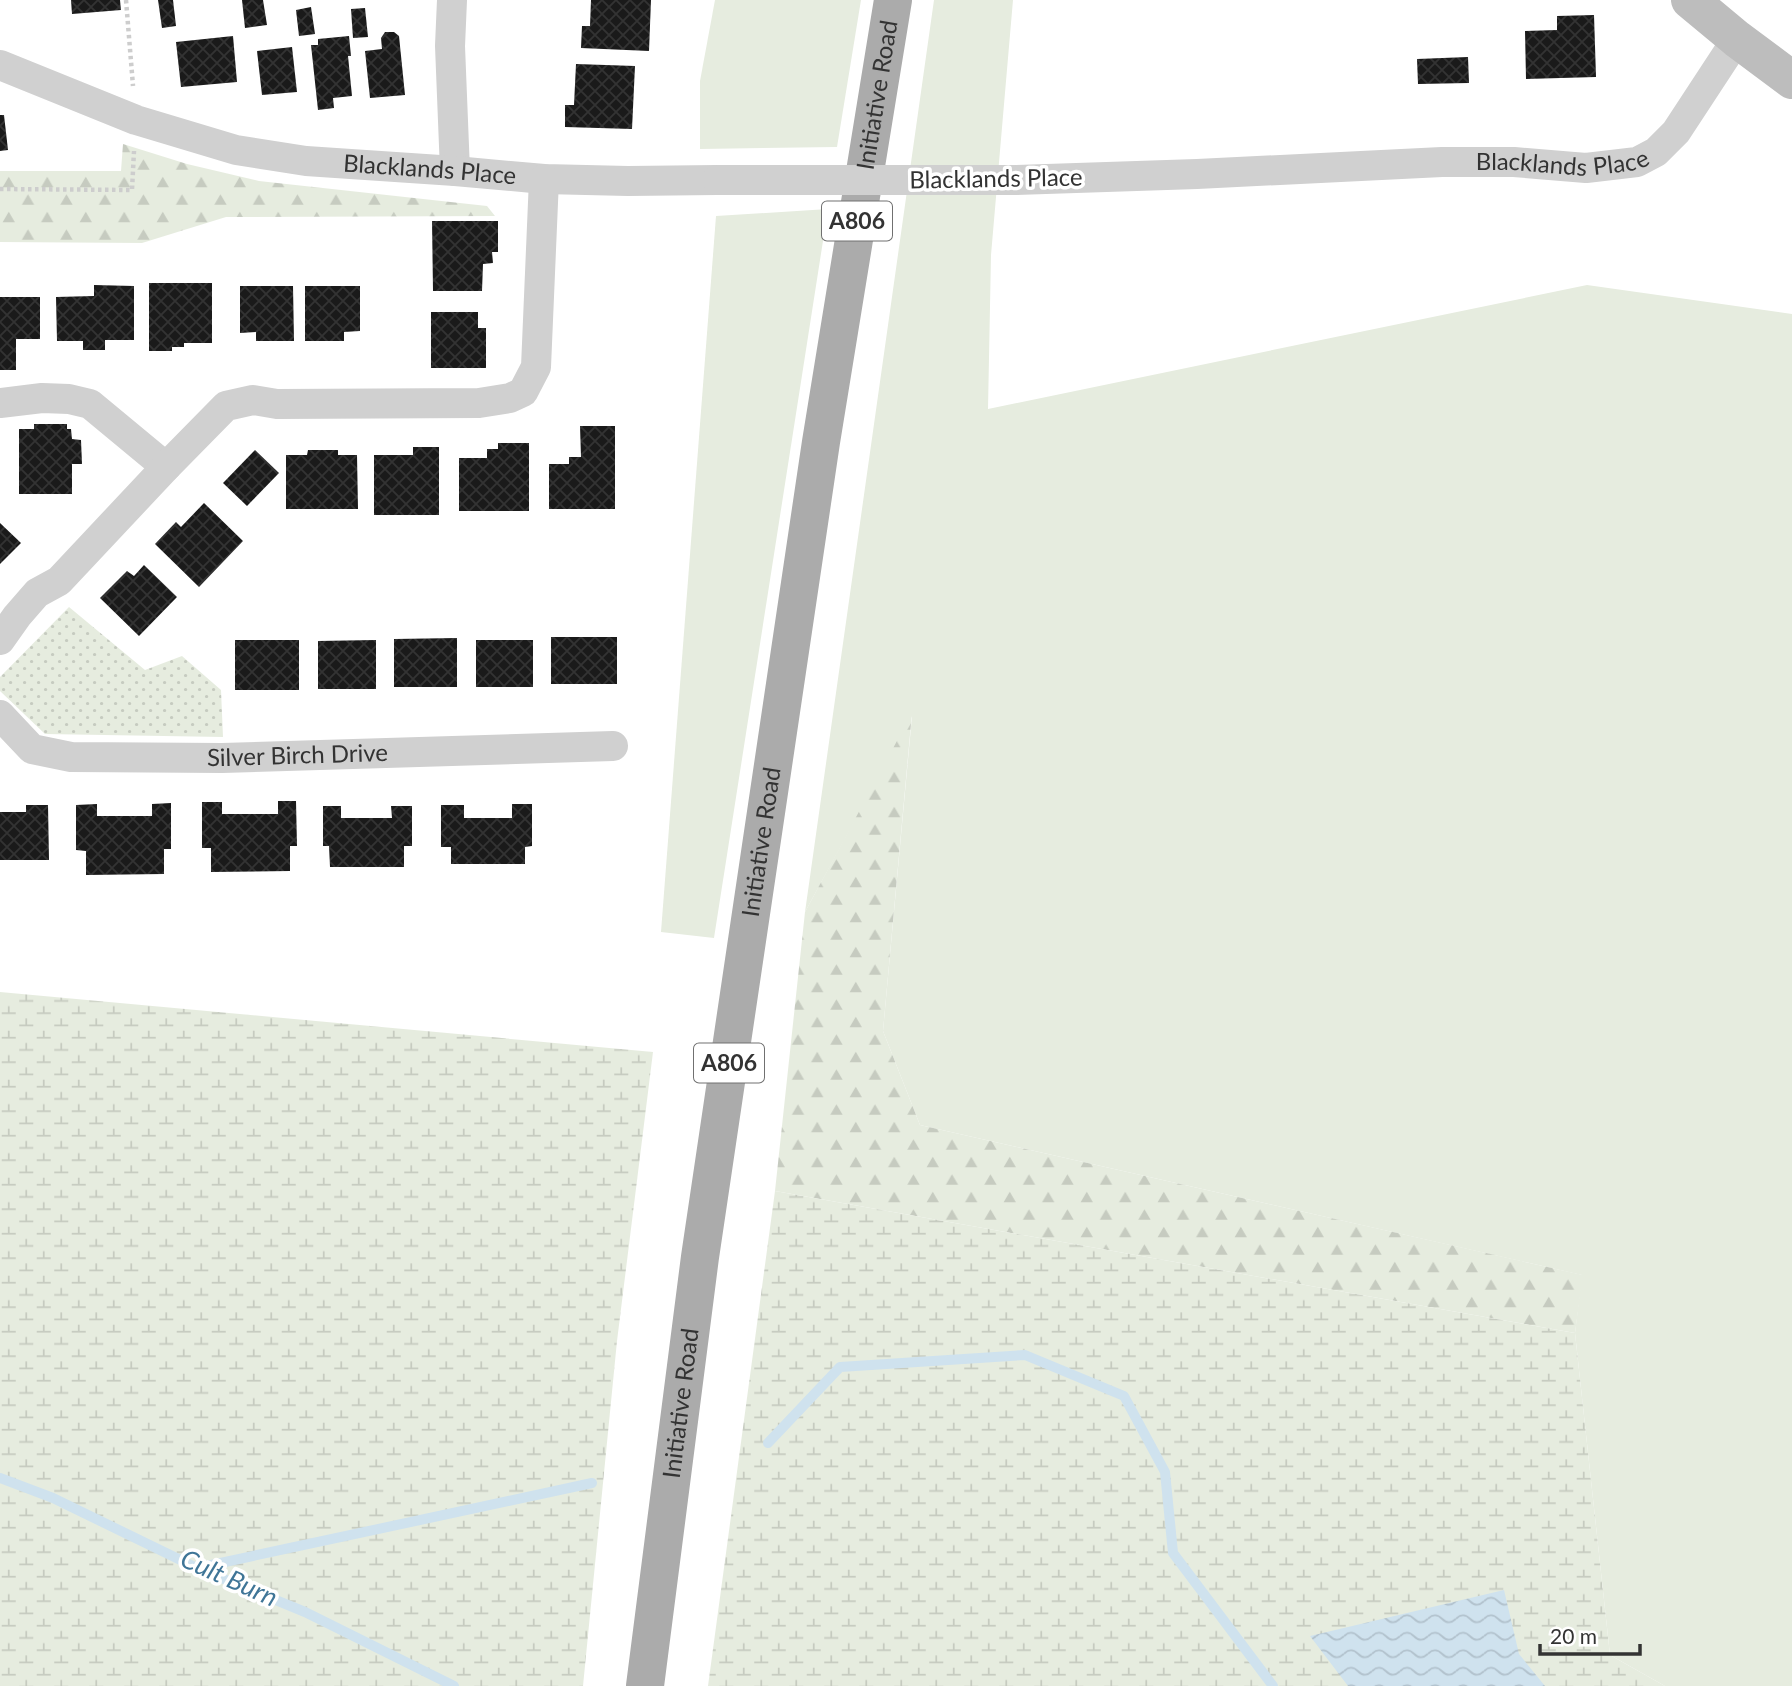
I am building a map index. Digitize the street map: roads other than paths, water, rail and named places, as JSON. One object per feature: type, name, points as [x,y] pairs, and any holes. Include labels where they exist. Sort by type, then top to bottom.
[{"type":"main road","name":"Initiative Road","points":[[645,1686],[700,1257],[824,428],[893,0]]},
{"type":"main road","points":[[1690,0],[1792,80]]},
{"type":"street","points":[[452,0],[450,46],[455,171]]},
{"type":"street","name":"Blacklands Place","points":[[0,65],[136,120],[236,150],[306,160],[544,179],[1015,180],[1210,174],[1442,162],[1514,162],[1586,168],[1637,163],[1656,152],[1676,132],[1737,39]]},
{"type":"street","points":[[0,640],[37,593],[59,581],[226,406],[253,400],[277,404],[479,403],[510,398],[523,392],[536,368],[544,179]]},
{"type":"street","points":[[0,403],[41,398],[69,399],[90,404],[166,467]]},
{"type":"street","name":"Silver Birch Drive","points":[[0,715],[32,749],[71,757],[222,758],[613,746]]},
{"type":"water","points":[[1504,1590],[1519,1654],[1545,1686],[1348,1686],[1310,1636]]},
{"type":"waterway","points":[[768,1443],[840,1367],[1025,1355],[1124,1396],[1165,1472],[1173,1553],[1273,1686]]},
{"type":"waterway","name":"Cult Burn","points":[[0,1478],[53,1498],[197,1568],[305,1612],[454,1686]]},
{"type":"waterway","points":[[197,1568],[592,1483]]}]
